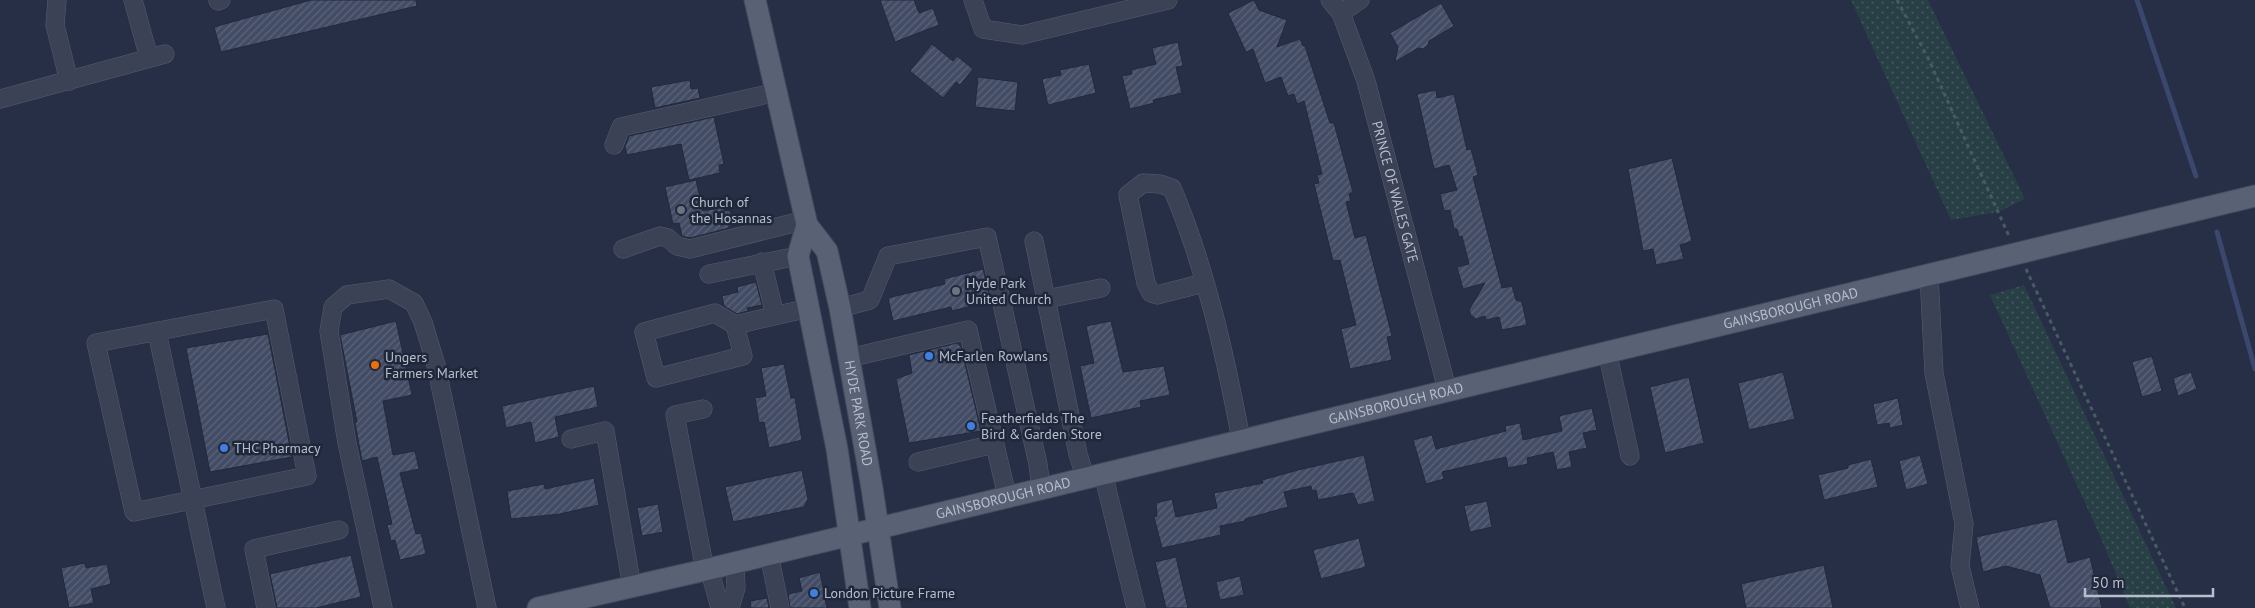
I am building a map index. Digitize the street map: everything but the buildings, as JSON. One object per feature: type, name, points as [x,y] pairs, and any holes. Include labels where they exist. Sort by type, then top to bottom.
[{"type":"main road","name":"HYDE PARK ROAD","points":[[755,0],[806,222],[827,251],[840,308],[890,608]]},
{"type":"main road","name":"GAINSBOROUGH ROAD","points":[[538,608],[770,554],[1447,389],[2255,196]]},
{"type":"main road","name":"HYDE PARK ROAD","points":[[806,222],[798,256],[837,449],[860,608]]},
{"type":"street","points":[[56,0],[55,25],[69,81]]},
{"type":"street","points":[[0,99],[157,56],[133,0]]},
{"type":"street","points":[[973,0],[983,29],[1022,36],[1168,0]]},
{"type":"street","points":[[1336,6],[1360,0]]},
{"type":"street","name":"PRINCE OF WALES GATE","points":[[1336,6],[1366,81],[1447,389]]},
{"type":"street","points":[[614,145],[621,126],[777,92]]},
{"type":"street","points":[[1204,283],[1157,296],[1151,293],[1146,283],[1128,195],[1143,183],[1160,184],[1172,188],[1184,216],[1213,312],[1242,439]]},
{"type":"street","points":[[623,249],[660,236],[668,238],[677,246],[690,248],[806,222]]},
{"type":"street","points":[[840,308],[870,300],[888,256],[987,236],[1038,464],[1041,488]]},
{"type":"street","points":[[1034,241],[1078,454],[1094,475],[1130,607]]},
{"type":"street","points":[[709,274],[798,256]]},
{"type":"street","points":[[762,262],[775,315]]},
{"type":"street","points":[[1929,275],[1934,373],[1964,524],[1960,566],[1970,608]]},
{"type":"street","points":[[383,608],[347,443],[329,331],[333,307],[347,295],[390,288],[414,303],[423,322],[436,365],[487,608]]},
{"type":"street","points":[[1046,300],[1101,288]]},
{"type":"street","points":[[735,325],[743,356],[656,378],[644,332],[715,313],[735,325],[809,308]]},
{"type":"street","points":[[274,309],[307,476],[134,512],[96,343],[157,332],[274,309]]},
{"type":"street","points":[[849,358],[968,330],[1007,496]]},
{"type":"street","points":[[157,332],[216,608]]},
{"type":"street","points":[[1607,351],[1630,456]]},
{"type":"street","points":[[703,409],[674,414],[707,569],[720,608]]},
{"type":"street","points":[[571,439],[605,431],[632,587]]},
{"type":"street","points":[[918,462],[994,444]]},
{"type":"street","points":[[266,608],[254,549],[339,530]]},
{"type":"street","points":[[770,554],[780,608]]},
{"type":"street","points":[[730,608],[736,588],[735,562]]},
{"type":"path","points":[[1897,0],[1928,58],[2004,226]]},
{"type":"path","points":[[2026,268],[2185,608]]},
{"type":"shaded area","points":[[1851,0],[1928,0],[2025,199],[1998,212],[1951,220]]},
{"type":"shaded area","points":[[2024,285],[2176,608],[2130,608],[2096,527],[1990,295]]},
{"type":"waterway","points":[[2137,0],[2196,176]]},
{"type":"waterway","points":[[2217,232],[2255,369]]},
{"type":"place","name":"Church of the Hosannas","points":[[681,210]]},
{"type":"place","name":"Hyde Park United Church","points":[[956,291]]},
{"type":"place","name":"McFarlen Rowlans","points":[[929,356]]},
{"type":"place","name":"Ungers Farmers Market","points":[[375,365]]},
{"type":"place","name":"Featherfields The Bird & Garden Store","points":[[971,426]]},
{"type":"place","name":"THC Pharmacy","points":[[224,448]]},
{"type":"place","name":"London Picture Frame","points":[[814,593]]}]
